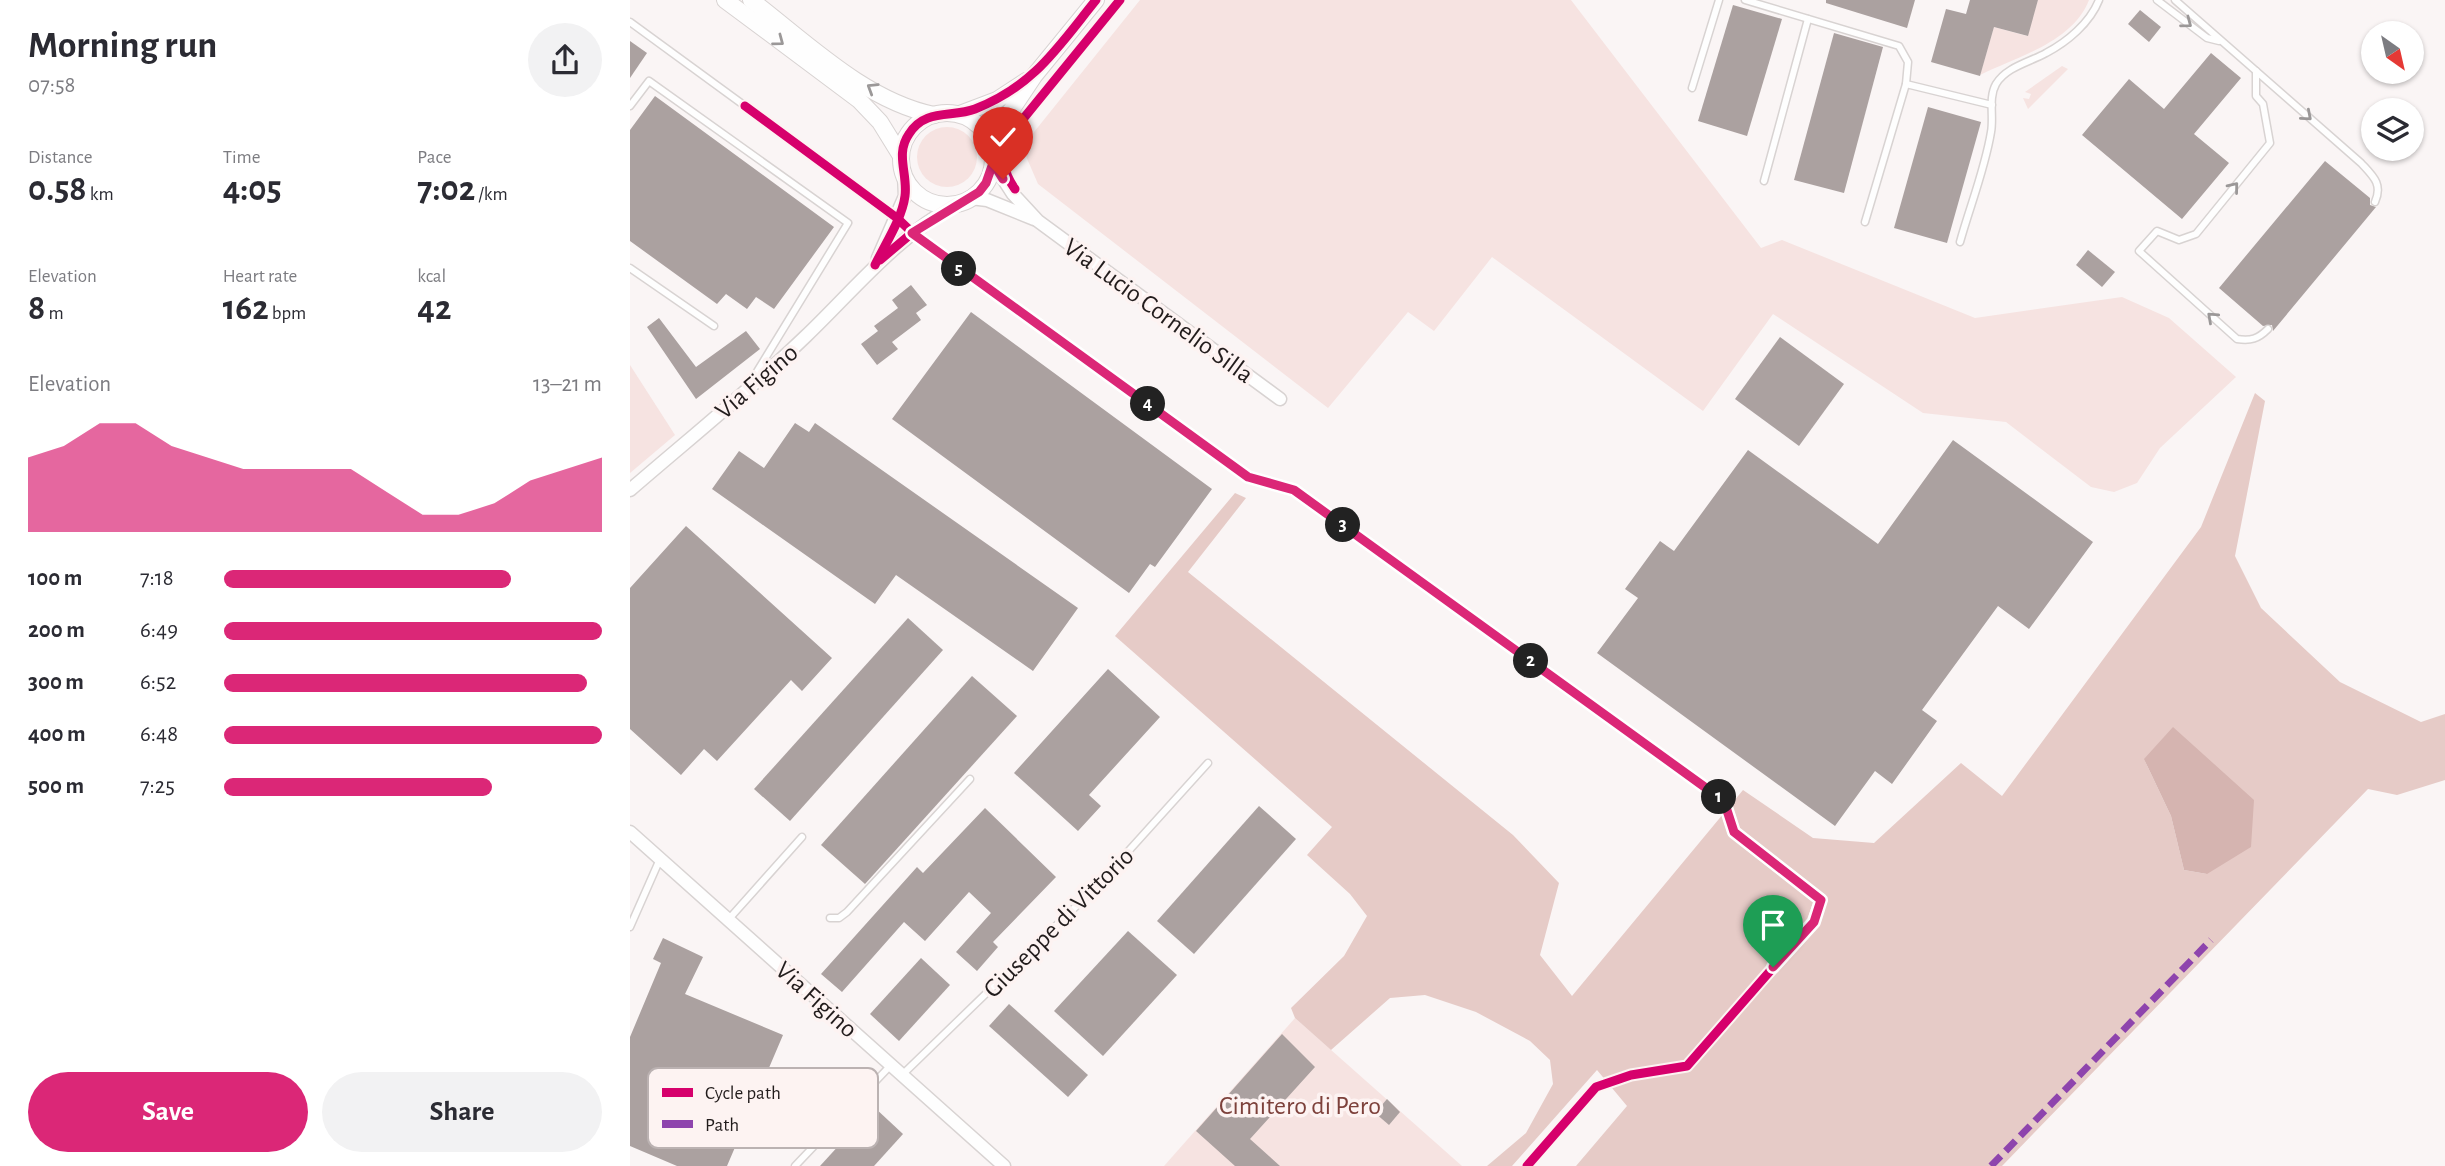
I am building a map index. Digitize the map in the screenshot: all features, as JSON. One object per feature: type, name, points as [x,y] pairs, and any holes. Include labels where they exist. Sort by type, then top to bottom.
[{"type":"street","points":[[724,0],[859,100],[880,122],[901,156],[904,173]]},
{"type":"street","points":[[751,0],[856,79],[910,110],[934,115],[960,114],[997,100],[1034,76]]},
{"type":"street","points":[[960,114],[978,124],[990,142],[1034,76],[1096,0]]},
{"type":"street","points":[[901,156],[909,133],[916,125],[934,115]]},
{"type":"street","name":"Via Lucio Cornelio Silla","points":[[990,142],[993,163],[1013,194],[1038,221],[1280,399]]},
{"type":"street","points":[[964,201],[986,183],[993,163]]},
{"type":"street","name":"Via Lucio Cornelio Silla","points":[[904,173],[912,188],[929,201],[987,200],[1038,221]]},
{"type":"street","name":"Via Figino","points":[[875,265],[905,197],[904,173]]},
{"type":"street","name":"Via Figino","points":[[630,490],[814,329],[875,265],[912,233],[964,201]]},
{"type":"street","name":"Via Figino","points":[[630,832],[1004,1166]]},
{"type":"lane","points":[[1692,88],[1719,0]]},
{"type":"lane","points":[[1745,0],[1899,46],[1908,62],[1906,83],[1865,222]]},
{"type":"lane","points":[[1960,242],[1992,131],[1992,105],[1997,83],[2008,72],[2049,52],[2072,35],[2084,24],[2099,0]]},
{"type":"lane","points":[[2157,0],[2207,38],[2219,41]]},
{"type":"lane","points":[[2175,0],[2212,30],[2219,41],[2372,175],[2379,192],[2375,202]]},
{"type":"lane","points":[[1764,181],[1808,19]]},
{"type":"lane","points":[[630,22],[745,106]]},
{"type":"lane","points":[[2256,71],[2256,96],[2263,104],[2270,143],[2196,234],[2179,240],[2157,231],[2139,251],[2237,339],[2259,337],[2268,329]]},
{"type":"lane","points":[[630,106],[649,81],[848,223],[746,390]]},
{"type":"lane","points":[[1906,83],[1992,105]]},
{"type":"lane","points":[[630,268],[714,327]]},
{"type":"lane","name":"Giuseppe di Vittorio","points":[[902,1075],[1096,887],[1209,763]]},
{"type":"lane","points":[[830,918],[839,918],[847,912],[970,779]]},
{"type":"lane","points":[[728,920],[802,837]]},
{"type":"lane","points":[[630,927],[660,859]]},
{"type":"lane","points":[[878,1079],[891,1065]]},
{"type":"lane","points":[[795,1166],[812,1148]]},
{"type":"path","points":[[745,106],[897,218]]},
{"type":"path","points":[[912,233],[1248,477],[1294,490],[1724,801],[1734,832],[1821,900],[1814,922],[1687,1066],[1631,1075],[1596,1087],[1527,1166]]},
{"type":"green space","points":[[1140,0],[1571,0],[1761,248],[1782,240],[1975,318],[2122,297],[2169,318],[2236,377],[2160,448],[2137,483],[2114,492],[2091,487],[2006,422],[1923,413],[1773,314],[1703,411],[1492,257],[1434,331],[1408,312],[1328,408],[1038,184],[1022,147]]},
{"type":"green space","points":[[2038,0],[2089,0],[2081,15],[2057,37],[1980,75],[1994,27],[2027,36]]},
{"type":"green space","points":[[2062,66],[2068,69],[2028,109],[2023,98],[2029,99],[2031,94],[2025,92]]},
{"type":"green space","points":[[941,127],[953,127],[969,135],[975,145],[975,169],[969,179],[953,187],[941,187],[925,179],[917,163],[917,151],[925,135]]},
{"type":"green space","points":[[630,365],[675,435],[630,473]]},
{"type":"green space","name":"Cimitero di Pero","points":[[1295,1018],[1462,1166],[1164,1166]]},
{"type":"shaded area","points":[[2255,393],[2265,401],[2235,556],[2261,608],[2340,682],[2421,722],[2445,714],[2445,780],[2397,795],[2368,789],[2002,1166],[1576,1166],[1627,1106],[1597,1070],[1512,1166],[1487,1166],[1526,1133],[1553,1084],[1550,1060],[1530,1041],[1476,1012],[1425,995],[1390,998],[1331,1050],[1295,1018],[1291,1008],[1344,956],[1367,916],[1350,894],[1307,855],[1332,827],[1115,636],[1235,493],[1246,498],[1188,572],[1513,835],[1559,883],[1540,955],[1572,996],[1743,790],[1813,838],[1874,843],[1961,763],[2002,796],[2201,527]],"holes":[[[2144,759],[2207,874],[2184,870],[2171,816]]]},
{"type":"shaded area","points":[[2173,727],[2254,800],[2251,847],[2207,874],[2184,870],[2171,816],[2144,759]]},
{"type":"building","points":[[1826,0],[1915,0],[1907,28],[1826,3]]},
{"type":"building","points":[[1970,0],[2038,0],[2028,36],[1994,27],[1980,76],[1931,62],[1946,9],[1966,14]]},
{"type":"building","points":[[1733,5],[1782,19],[1747,136],[1698,121]]},
{"type":"building","points":[[2140,10],[2161,27],[2149,42],[2128,24]]},
{"type":"building","points":[[1834,33],[1883,47],[1844,193],[1794,180]]},
{"type":"building","points":[[630,41],[647,53],[630,78]]},
{"type":"building","points":[[2211,53],[2241,78],[2194,134],[2229,163],[2182,219],[2082,135],[2129,79],[2164,109]]},
{"type":"building","points":[[655,96],[834,227],[774,309],[756,297],[747,309],[726,294],[717,304],[630,241],[630,130]]},
{"type":"building","points":[[1928,107],[1981,122],[1947,243],[1894,228]]},
{"type":"building","points":[[2325,161],[2370,198],[2370,205],[2376,207],[2273,331],[2272,325],[2263,326],[2219,288]]},
{"type":"building","points":[[2088,250],[2115,272],[2102,287],[2076,265]]},
{"type":"building","points":[[911,285],[927,305],[916,313],[921,320],[892,342],[898,349],[877,365],[861,344],[878,331],[874,326],[898,308],[892,300]]},
{"type":"building","points":[[971,312],[1212,489],[1155,567],[1150,564],[1129,593],[892,419]]},
{"type":"building","points":[[659,318],[696,367],[746,331],[760,349],[696,399],[647,327]]},
{"type":"building","points":[[1780,337],[1844,384],[1799,446],[1735,399]]},
{"type":"building","points":[[795,423],[809,432],[815,423],[1078,608],[1033,671],[896,575],[875,604],[712,489],[739,451],[764,468]]},
{"type":"building","points":[[1953,440],[2093,542],[2029,629],[1998,606],[1922,710],[1937,721],[1892,784],[1875,771],[1835,826],[1597,653],[1638,598],[1625,589],[1660,541],[1674,551],[1748,450],[1878,544]]},
{"type":"building","points":[[686,526],[832,658],[802,691],[791,680],[717,761],[704,749],[681,775],[630,729],[630,588]]},
{"type":"building","points":[[908,618],[943,650],[790,821],[754,789]]},
{"type":"building","points":[[1108,669],[1160,717],[1089,795],[1101,806],[1078,831],[1014,773]]},
{"type":"building","points":[[972,676],[1017,716],[865,884],[821,845]]},
{"type":"building","points":[[1259,806],[1296,839],[1194,954],[1157,921]]},
{"type":"building","points":[[985,808],[1056,877],[993,942],[998,947],[977,971],[956,952],[991,913],[969,892],[925,941],[904,922],[842,992],[821,974],[917,867],[923,873]]},
{"type":"building","points":[[1128,931],[1177,975],[1103,1056],[1054,1011]]},
{"type":"building","points":[[663,938],[703,957],[685,994],[783,1035],[769,1068],[648,1068],[648,1148],[735,1148],[727,1166],[677,1166],[630,1146],[630,1037],[661,963],[653,959]]},
{"type":"building","points":[[921,958],[950,985],[899,1041],[870,1014]]},
{"type":"building","points":[[1009,1004],[1088,1075],[1068,1097],[989,1026]]},
{"type":"building","points":[[1282,1034],[1315,1067],[1250,1139],[1280,1166],[1235,1166],[1196,1131]]},
{"type":"building","points":[[1387,1099],[1400,1112],[1389,1125],[1375,1113]]},
{"type":"building","points":[[878,1111],[903,1134],[874,1166],[820,1166],[836,1148],[878,1148]]},
{"type":"marked path","points":[[1991,1166],[2211,940]]},
{"type":"cycle path","points":[[875,265],[903,205],[903,149],[915,126],[931,117],[975,109],[1013,89],[1057,49],[1096,0]]},
{"type":"cycle path","points":[[1015,189],[1007,176],[1004,163],[1010,135],[1120,0]]},
{"type":"cycle path","points":[[745,106],[897,218],[921,241],[1248,477],[1294,490],[1724,801],[1734,832],[1821,900],[1813,922],[1687,1066],[1631,1075],[1596,1087],[1527,1166]]},
{"type":"cycle path","points":[[880,260],[912,233],[957,204]]},
{"type":"route","points":[[1003,179],[993,163],[991,173],[979,192],[938,214],[912,233],[1053,338],[1248,477],[1294,490],[1724,801],[1734,832],[1821,900],[1814,922],[1773,967]]}]
